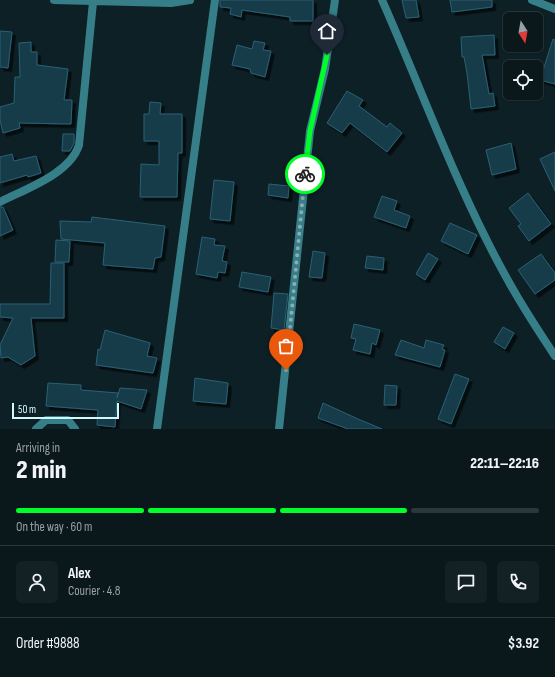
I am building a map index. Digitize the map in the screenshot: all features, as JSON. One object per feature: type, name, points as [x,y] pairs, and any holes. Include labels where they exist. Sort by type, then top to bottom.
[{"type":"street","points":[[54,0],[171,3],[190,0]]},
{"type":"street","points":[[157,429],[215,0]]},
{"type":"street","points":[[279,429],[309,139],[325,69],[335,0]]},
{"type":"street","points":[[382,0],[460,182],[484,233],[510,284],[555,356]]},
{"type":"street","points":[[532,0],[555,9]]},
{"type":"street","points":[[0,202],[53,175],[68,164],[76,154],[79,145],[93,2]]},
{"type":"street","points":[[36,429],[46,420],[68,420],[75,429]]},
{"type":"building","points":[[220,0],[313,0],[313,21],[290,21],[290,17],[242,10],[241,17],[230,14],[231,8],[220,7]]},
{"type":"building","points":[[402,0],[416,0],[419,17],[406,18]]},
{"type":"building","points":[[450,0],[492,0],[492,7],[452,12]]},
{"type":"building","points":[[0,31],[12,32],[8,68],[0,67]]},
{"type":"building","points":[[494,35],[495,55],[482,55],[489,94],[493,93],[495,106],[471,109],[467,73],[464,57],[462,57],[461,37]]},
{"type":"building","points":[[553,39],[555,40],[555,84],[543,81],[543,71]]},
{"type":"building","points":[[254,41],[265,43],[263,50],[271,51],[265,77],[251,73],[250,69],[232,65],[237,45],[252,49]]},
{"type":"building","points":[[31,42],[31,52],[37,52],[37,65],[68,69],[64,100],[72,100],[71,124],[19,123],[20,128],[3,133],[0,120],[0,107],[14,103],[15,77],[20,77],[19,43]]},
{"type":"building","points":[[347,91],[363,100],[359,106],[387,127],[390,123],[402,133],[387,152],[350,123],[342,133],[327,123]]},
{"type":"building","points":[[150,102],[161,103],[160,114],[182,114],[182,153],[178,153],[177,197],[140,197],[141,164],[159,165],[159,141],[144,141],[144,114],[149,114]]},
{"type":"building","points":[[63,134],[74,134],[74,143],[70,151],[62,151]]},
{"type":"building","points":[[511,143],[516,169],[492,175],[486,150]]},
{"type":"building","points":[[555,152],[555,191],[540,159]]},
{"type":"building","points":[[12,154],[14,161],[36,156],[41,173],[28,177],[27,175],[0,183],[0,157]]},
{"type":"building","points":[[214,180],[234,182],[230,221],[210,219]]},
{"type":"building","points":[[269,184],[289,186],[288,198],[268,195]]},
{"type":"building","points":[[528,193],[551,224],[529,241],[518,226],[521,224],[509,208]]},
{"type":"building","points":[[382,196],[397,201],[394,210],[410,216],[406,228],[374,217]]},
{"type":"building","points":[[0,207],[3,207],[13,230],[0,236]]},
{"type":"building","points":[[92,217],[165,226],[161,257],[155,258],[153,269],[103,265],[105,243],[61,239],[60,221],[91,222]]},
{"type":"building","points":[[450,223],[477,235],[468,254],[441,241]]},
{"type":"building","points":[[202,237],[215,239],[214,245],[225,246],[222,261],[227,262],[225,273],[218,272],[217,278],[196,274]]},
{"type":"building","points":[[56,240],[70,241],[69,262],[55,262]]},
{"type":"building","points":[[313,251],[325,253],[322,278],[309,277]]},
{"type":"building","points":[[428,253],[438,259],[425,280],[416,274]]},
{"type":"building","points":[[541,254],[555,273],[555,280],[535,294],[518,270]]},
{"type":"building","points":[[367,256],[384,258],[383,270],[365,268]]},
{"type":"building","points":[[51,263],[64,263],[64,318],[31,318],[35,356],[21,365],[8,357],[1,358],[0,345],[13,318],[0,317],[0,304],[50,304]]},
{"type":"building","points":[[242,272],[271,277],[268,292],[239,287]]},
{"type":"building","points":[[274,293],[288,294],[284,330],[271,328]]},
{"type":"building","points":[[354,324],[380,330],[376,345],[372,343],[370,354],[353,350],[356,339],[351,338]]},
{"type":"building","points":[[503,327],[514,333],[505,349],[494,342]]},
{"type":"building","points":[[105,330],[150,343],[147,356],[157,358],[153,373],[96,365],[98,349],[100,350]]},
{"type":"building","points":[[401,340],[424,348],[426,340],[444,345],[442,349],[445,350],[440,367],[395,355]]},
{"type":"building","points":[[455,374],[469,379],[451,424],[438,419]]},
{"type":"building","points":[[195,378],[228,383],[226,404],[193,401]]},
{"type":"building","points":[[48,383],[81,385],[81,390],[118,393],[117,398],[120,388],[147,390],[141,409],[117,401],[115,427],[97,425],[98,410],[46,406]]},
{"type":"building","points":[[385,385],[397,386],[396,405],[384,405]]},
{"type":"building","points":[[323,403],[382,429],[348,429],[318,418]]},
{"type":"way so far","points":[[286,370],[305,174]]},
{"type":"route","points":[[305,174],[310,131],[327,55]]}]
